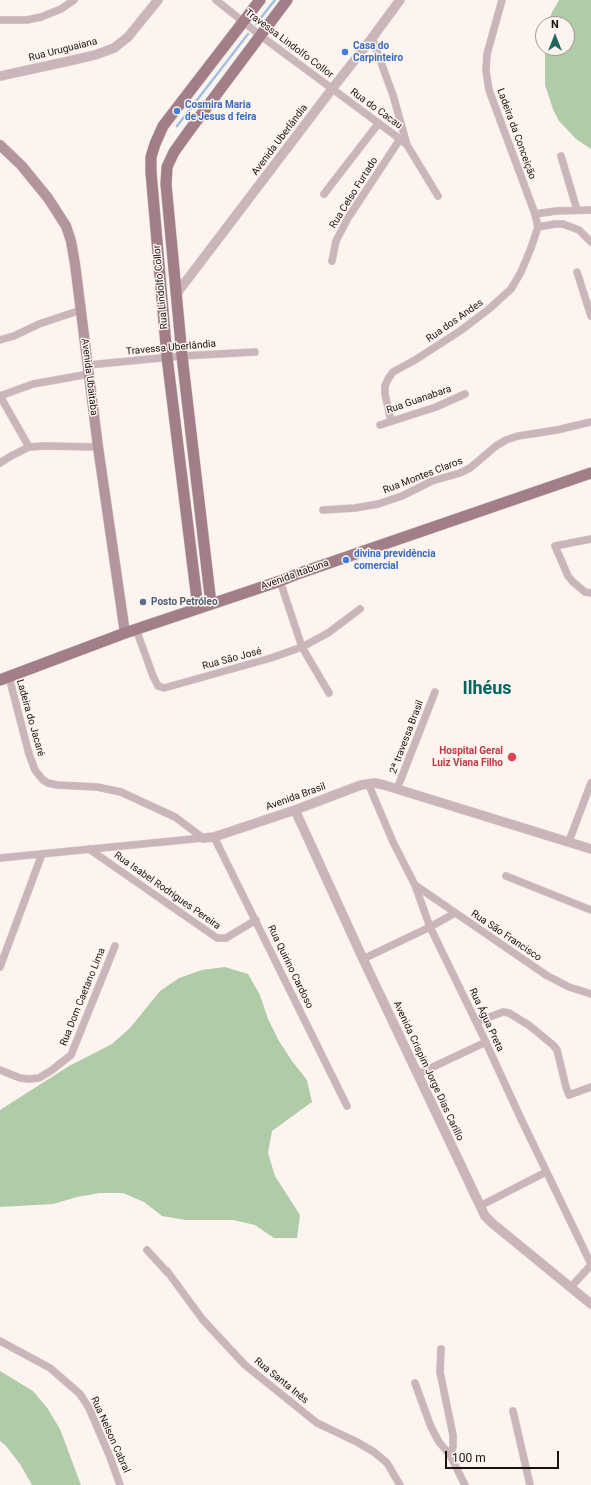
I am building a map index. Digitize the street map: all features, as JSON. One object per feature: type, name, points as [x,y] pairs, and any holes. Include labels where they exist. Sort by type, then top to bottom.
[{"type":"main road","name":"Rua Lindolfo Collor","points":[[198,608],[167,357],[151,158],[163,126],[242,21],[260,0]]},
{"type":"main road","name":"Rua Lindolfo Collor","points":[[211,604],[182,356],[166,184],[168,162],[189,131],[287,0]]},
{"type":"main road","name":"Avenida Ubaitaba","points":[[0,145],[21,165],[48,198],[66,226],[75,264],[98,447],[116,561],[125,632]]},
{"type":"main road","name":"Avenida Itabuna","points":[[4,679],[125,632],[280,582],[300,573],[591,473]]},
{"type":"street","points":[[0,20],[27,20],[41,17],[61,9],[74,0]]},
{"type":"street","name":"Rua Uruguaiana","points":[[0,76],[95,55],[114,48],[128,37],[158,0]]},
{"type":"street","name":"Travessa Lindolfo Collor","points":[[216,0],[332,89]]},
{"type":"street","name":"Avenida Uberlândia","points":[[177,293],[400,0]]},
{"type":"street","name":"Ladeira da Conceição","points":[[502,0],[487,54],[486,72],[493,104],[535,214],[538,227]]},
{"type":"street","name":"Rua do Cacau","points":[[372,38],[393,95],[407,145],[438,196]]},
{"type":"street","name":"Rua do Cacau","points":[[332,89],[407,145]]},
{"type":"street","points":[[324,194],[378,124]]},
{"type":"street","name":"Rua Celso Furtado","points":[[332,261],[336,241],[348,218],[400,139]]},
{"type":"street","points":[[561,156],[577,210]]},
{"type":"street","points":[[535,214],[556,211],[591,210]]},
{"type":"street","points":[[538,227],[563,224],[579,230],[591,242]]},
{"type":"street","name":"Rua dos Andes","points":[[391,421],[385,394],[385,386],[393,372],[415,360],[460,331],[489,309],[511,289],[521,272],[538,227]]},
{"type":"street","points":[[577,272],[591,316]]},
{"type":"street","points":[[0,340],[14,336],[39,324],[81,310]]},
{"type":"street","name":"Travessa Uberlândia","points":[[0,396],[33,384],[89,370],[167,357],[256,352]]},
{"type":"street","name":"Rua Guanabara","points":[[380,425],[436,407],[465,394]]},
{"type":"street","points":[[0,396],[29,447]]},
{"type":"street","name":"Rua Montes Claros","points":[[323,510],[355,508],[378,504],[402,496],[432,482],[460,473],[470,468],[506,440],[518,436],[557,430],[591,422]]},
{"type":"street","points":[[0,463],[29,447],[98,447]]},
{"type":"street","points":[[591,539],[554,546],[568,576],[585,592],[591,593]]},
{"type":"street","points":[[280,582],[302,647],[328,693]]},
{"type":"street","name":"Rua São José","points":[[136,629],[152,676],[161,688],[271,658],[302,647],[328,633],[360,609]]},
{"type":"street","name":"Ladeira do Jacaré","points":[[4,679],[35,770],[43,780],[57,785],[97,787],[121,792],[175,817],[202,838]]},
{"type":"street","name":"2ª travessa Brasil","points":[[397,789],[435,692]]},
{"type":"street","name":"Avenida Brasil","points":[[0,858],[214,837],[295,810],[368,783],[384,785],[591,849]]},
{"type":"street","name":"Rua Água Preta","points":[[368,783],[393,842],[415,885],[430,927],[591,1265]]},
{"type":"street","points":[[569,842],[591,783]]},
{"type":"street","name":"Avenida Crispim Jorge Dias Carillo","points":[[295,810],[363,959],[485,1216],[591,1304]]},
{"type":"street","name":"Rua Quirino Cardoso","points":[[214,837],[346,1106]]},
{"type":"street","name":"Rua Isabel Rodrigues Pereira","points":[[89,849],[218,938],[226,938],[256,920]]},
{"type":"street","points":[[0,967],[42,854]]},
{"type":"street","points":[[506,876],[591,910]]},
{"type":"street","name":"Rua São Francisco","points":[[415,885],[546,975],[569,987],[591,994]]},
{"type":"street","points":[[363,959],[430,927],[455,912]]},
{"type":"street","name":"Rua Dom Caetano Lima","points":[[0,1070],[20,1078],[39,1078],[71,1055],[115,946]]},
{"type":"street","points":[[476,1022],[503,1012],[509,1013],[530,1026],[553,1044],[557,1050],[569,1095],[591,1088]]},
{"type":"street","points":[[418,1074],[486,1042]]},
{"type":"street","points":[[480,1206],[546,1172]]},
{"type":"street","name":"Rua Santa Inês","points":[[147,1250],[167,1271],[203,1320],[245,1365],[317,1423],[357,1442],[374,1452],[387,1463],[400,1485]]},
{"type":"street","points":[[570,1288],[591,1265]]},
{"type":"street","name":"Rua Nelson Cabral","points":[[0,1341],[50,1368],[80,1394],[89,1408],[120,1485]]},
{"type":"street","points":[[441,1349],[440,1372],[453,1435],[453,1447],[450,1455]]},
{"type":"street","points":[[415,1383],[432,1428],[439,1442],[450,1455],[465,1485]]},
{"type":"street","points":[[513,1411],[530,1485]]},
{"type":"green space","points":[[559,0],[591,0],[591,149],[576,139],[559,121],[553,109],[545,85],[545,56],[575,56],[575,16],[551,16]]},
{"type":"green space","points":[[225,967],[248,974],[260,995],[268,1019],[279,1041],[307,1080],[312,1102],[272,1131],[268,1153],[275,1176],[300,1215],[297,1238],[274,1238],[255,1225],[233,1220],[186,1220],[162,1216],[144,1202],[123,1193],[100,1193],[77,1197],[53,1204],[0,1207],[0,1110],[69,1066],[112,1044],[130,1028],[160,991],[179,978],[202,970]]},
{"type":"green space","points":[[0,1371],[33,1391],[48,1409],[60,1429],[81,1485],[32,1485],[20,1464],[6,1446],[0,1441]]},
{"type":"waterway","points":[[256,24],[275,0]]},
{"type":"waterway","points":[[177,126],[248,34]]},
{"type":"place","name":"Casa do Carpinteiro","points":[[345,52]]},
{"type":"place","name":"Cosmira Maria de Jesus d feira","points":[[177,111]]},
{"type":"place","name":"divina previdência comercial","points":[[346,560]]},
{"type":"place","name":"Posto Petróleo","points":[[143,602]]},
{"type":"place","name":"Hospital Geral Luiz Viana Filho","points":[[512,757]]},
{"type":"district","name":"Ilhéus","points":[[487,689]]}]
